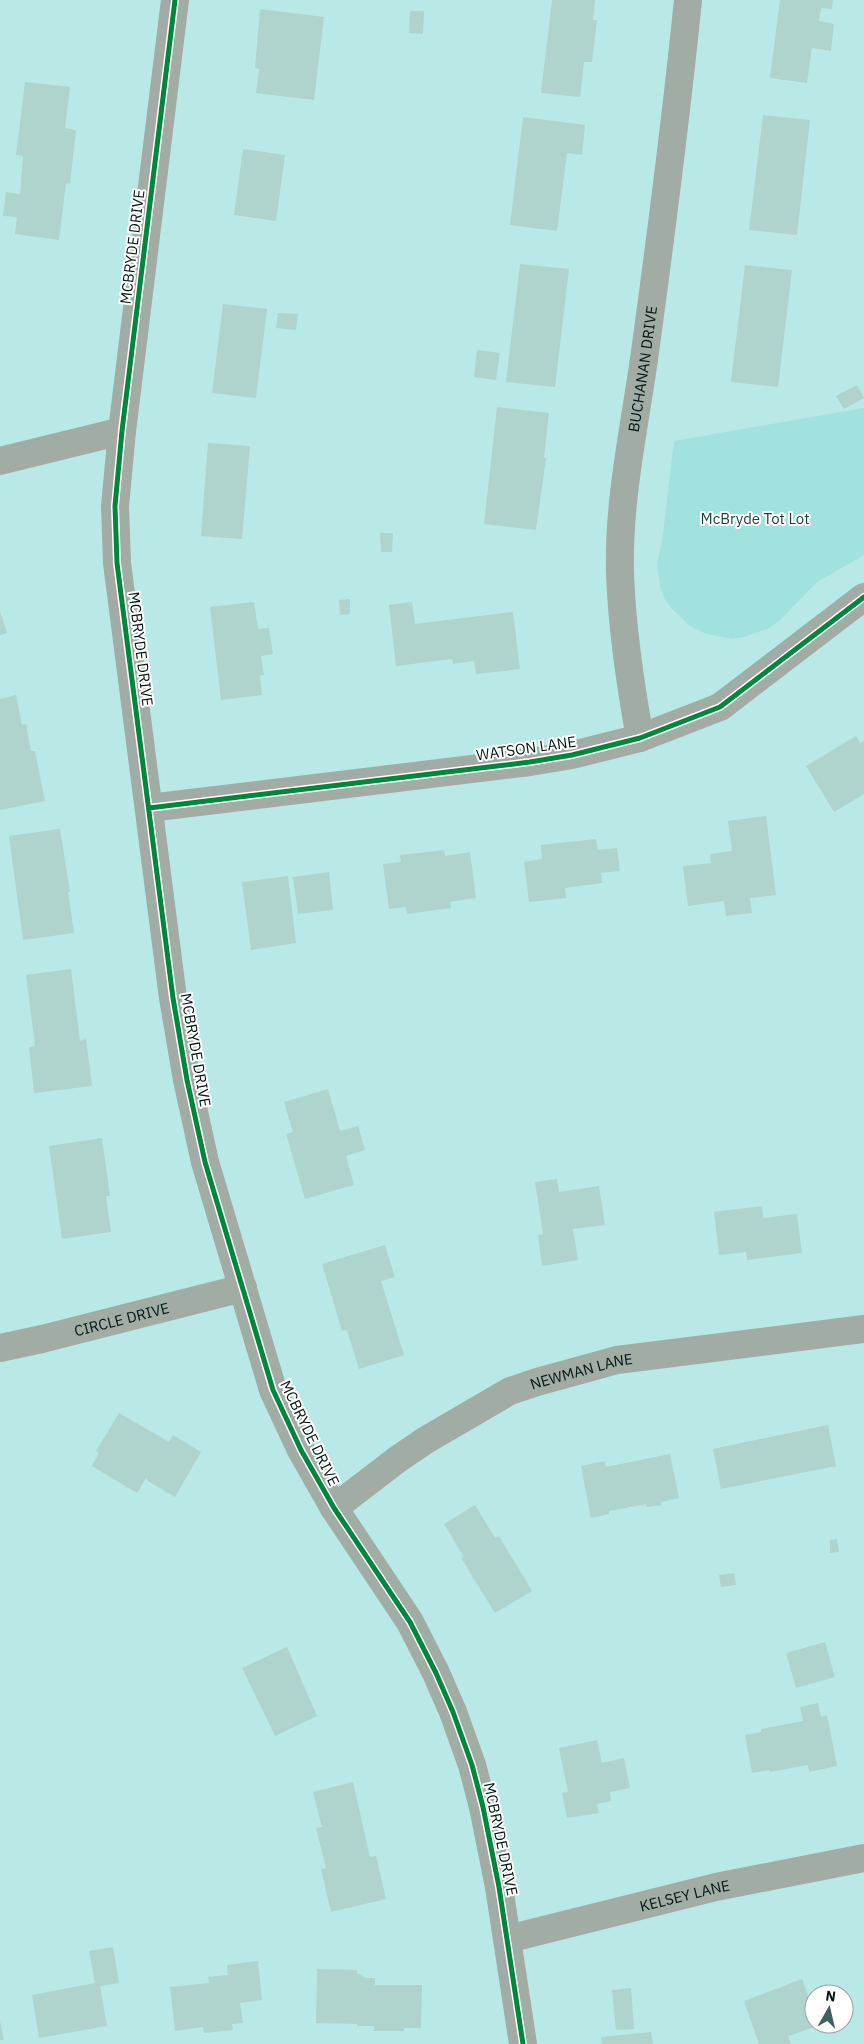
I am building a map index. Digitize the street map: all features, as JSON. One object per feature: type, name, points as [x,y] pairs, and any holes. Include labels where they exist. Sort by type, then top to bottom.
[{"type":"street","name":"MCBRYDE DRIVE","points":[[176,0],[122,431],[115,506],[117,563],[173,998],[187,1080],[205,1162],[273,1390],[301,1450],[334,1508],[410,1622],[453,1712],[472,1765],[483,1807],[508,1939],[523,2044]]},
{"type":"street","name":"BUCHANAN DRIVE","points":[[640,738],[623,633],[620,573],[621,528],[627,468],[657,265],[688,0]]},
{"type":"street","points":[[0,461],[122,431]]},
{"type":"street","name":"WATSON LANE","points":[[149,808],[530,762],[572,755],[640,738],[720,707],[864,597]]},
{"type":"street","name":"CIRCLE DRIVE","points":[[0,1348],[243,1288]]},
{"type":"street","name":"NEWMAN LANE","points":[[334,1508],[398,1458],[510,1391],[617,1360],[864,1329]]},
{"type":"street","name":"KELSEY LANE","points":[[508,1939],[716,1887],[864,1858]]},
{"type":"green space","name":"McBryde Tot Lot","points":[[864,408],[864,555],[817,582],[780,620],[769,628],[744,637],[731,639],[704,633],[690,626],[672,609],[664,598],[660,586],[657,563],[662,542],[674,441]]},
{"type":"building","points":[[552,0],[595,0],[593,20],[597,20],[592,62],[584,62],[580,97],[541,93]]},
{"type":"building","points":[[780,0],[833,0],[832,9],[821,8],[819,21],[834,24],[831,51],[812,48],[807,83],[770,78]]},
{"type":"building","points":[[260,9],[324,17],[314,100],[256,93],[259,69],[255,68]]},
{"type":"building","points":[[410,11],[424,11],[423,34],[409,33]]},
{"type":"building","points":[[25,82],[70,87],[65,128],[76,130],[70,184],[66,183],[59,240],[15,234],[17,217],[3,216],[6,192],[20,194],[23,156],[16,155]]},
{"type":"building","points":[[763,115],[810,120],[797,235],[749,230]]},
{"type":"building","points":[[523,117],[585,125],[582,155],[567,153],[557,231],[510,225]]},
{"type":"building","points":[[243,149],[285,155],[276,221],[234,215]]},
{"type":"building","points":[[520,264],[569,269],[555,387],[506,382]]},
{"type":"building","points":[[745,265],[792,270],[778,387],[731,382]]},
{"type":"building","points":[[223,304],[267,309],[256,398],[212,393]]},
{"type":"building","points":[[278,313],[298,314],[296,330],[276,328]]},
{"type":"building","points":[[477,350],[500,353],[496,380],[474,377]]},
{"type":"building","points":[[857,385],[864,398],[844,409],[836,396]]},
{"type":"building","points":[[497,407],[549,413],[544,458],[546,458],[536,530],[484,524]]},
{"type":"building","points":[[208,443],[250,446],[242,539],[201,536]]},
{"type":"building","points":[[380,533],[393,533],[392,552],[381,552]]},
{"type":"building","points":[[350,599],[350,614],[340,615],[339,600]]},
{"type":"building","points":[[254,602],[258,629],[269,628],[273,654],[261,656],[264,675],[260,676],[262,695],[221,700],[210,607]]},
{"type":"building","points":[[412,602],[415,624],[513,612],[520,669],[476,674],[474,661],[453,664],[452,659],[396,666],[389,605]]},
{"type":"building","points":[[0,611],[7,633],[0,635]]},
{"type":"building","points":[[16,695],[22,725],[26,724],[31,751],[35,751],[45,801],[0,810],[0,699]]},
{"type":"building","points":[[856,736],[860,743],[864,741],[864,794],[834,812],[806,766]]},
{"type":"building","points":[[766,816],[776,895],[750,898],[752,913],[726,916],[724,901],[688,906],[683,866],[711,863],[710,854],[732,851],[728,821]]},
{"type":"building","points":[[60,829],[70,892],[68,892],[74,933],[23,940],[9,836]]},
{"type":"building","points":[[596,839],[598,850],[617,848],[620,871],[601,873],[602,883],[565,888],[566,898],[529,902],[524,862],[542,859],[541,845]]},
{"type":"building","points":[[444,850],[445,856],[470,852],[476,898],[450,902],[451,908],[407,914],[406,907],[389,909],[383,864],[401,862],[400,855]]},
{"type":"building","points":[[329,872],[333,910],[298,914],[293,877]]},
{"type":"building","points":[[288,876],[296,943],[251,950],[242,882]]},
{"type":"building","points":[[71,969],[80,1041],[86,1039],[92,1086],[34,1093],[29,1047],[35,1046],[26,975]]},
{"type":"building","points":[[328,1089],[340,1131],[358,1126],[365,1150],[346,1156],[354,1185],[305,1199],[286,1134],[293,1132],[284,1102]]},
{"type":"building","points":[[102,1138],[110,1196],[106,1196],[111,1232],[62,1239],[49,1146]]},
{"type":"building","points":[[557,1179],[559,1192],[599,1186],[605,1225],[573,1229],[578,1260],[542,1266],[538,1235],[543,1234],[535,1182]]},
{"type":"building","points":[[762,1206],[763,1218],[797,1214],[802,1253],[747,1260],[746,1252],[719,1255],[714,1212]]},
{"type":"building","points":[[385,1245],[395,1277],[381,1281],[404,1355],[359,1369],[347,1330],[342,1331],[322,1264]]},
{"type":"building","points":[[119,1413],[169,1442],[173,1435],[201,1452],[175,1497],[146,1478],[137,1493],[92,1466],[99,1453],[96,1451]]},
{"type":"building","points":[[828,1425],[836,1466],[721,1489],[713,1449]]},
{"type":"building","points":[[670,1454],[679,1498],[661,1502],[662,1505],[646,1507],[646,1504],[609,1511],[609,1514],[591,1518],[581,1466],[605,1461],[606,1467]]},
{"type":"building","points":[[475,1505],[495,1538],[499,1536],[532,1591],[495,1613],[461,1558],[464,1557],[444,1524]]},
{"type":"building","points":[[837,1539],[839,1552],[830,1553],[830,1540]]},
{"type":"building","points":[[734,1573],[736,1585],[721,1587],[719,1575]]},
{"type":"building","points":[[825,1642],[835,1677],[796,1688],[786,1653]]},
{"type":"building","points":[[287,1647],[317,1716],[275,1736],[242,1668]]},
{"type":"building","points":[[818,1703],[821,1717],[827,1715],[837,1766],[809,1772],[808,1765],[770,1772],[769,1770],[752,1773],[745,1735],[761,1732],[761,1729],[803,1721],[800,1707]]},
{"type":"building","points":[[597,1740],[602,1763],[624,1758],[630,1788],[610,1792],[611,1801],[597,1804],[599,1813],[567,1818],[562,1793],[568,1792],[559,1748]]},
{"type":"building","points":[[353,1782],[370,1857],[376,1856],[386,1899],[331,1912],[321,1869],[326,1868],[316,1828],[322,1827],[313,1792]]},
{"type":"building","points":[[113,1947],[119,1983],[100,1986],[107,2026],[39,2038],[32,1995],[95,1983],[89,1951]]},
{"type":"building","points":[[258,1961],[262,2000],[240,2003],[243,2023],[232,2024],[233,2030],[204,2033],[203,2027],[175,2031],[170,1987],[209,1983],[208,1977],[228,1975],[227,1965]]},
{"type":"building","points":[[317,1969],[357,1970],[357,1973],[366,1978],[375,1978],[375,1985],[422,1985],[421,2028],[404,2028],[404,2031],[374,2031],[374,2026],[316,2023]]},
{"type":"building","points":[[802,1979],[804,1985],[804,2031],[788,2036],[791,2044],[759,2044],[744,2001]]},
{"type":"building","points":[[631,1988],[634,2029],[616,2030],[612,1990]]},
{"type":"building","points":[[0,2021],[4,2040],[0,2040]]},
{"type":"building","points":[[651,2032],[653,2044],[602,2044],[601,2037]]},
{"type":"cycle path","points":[[175,0],[122,431],[115,506],[117,563],[173,998],[187,1080],[205,1162],[273,1390],[301,1450],[334,1508],[410,1622],[453,1712],[472,1765],[483,1807],[499,1887],[523,2044]]},
{"type":"cycle path","points":[[149,808],[530,762],[572,755],[640,738],[720,707],[864,597]]}]
